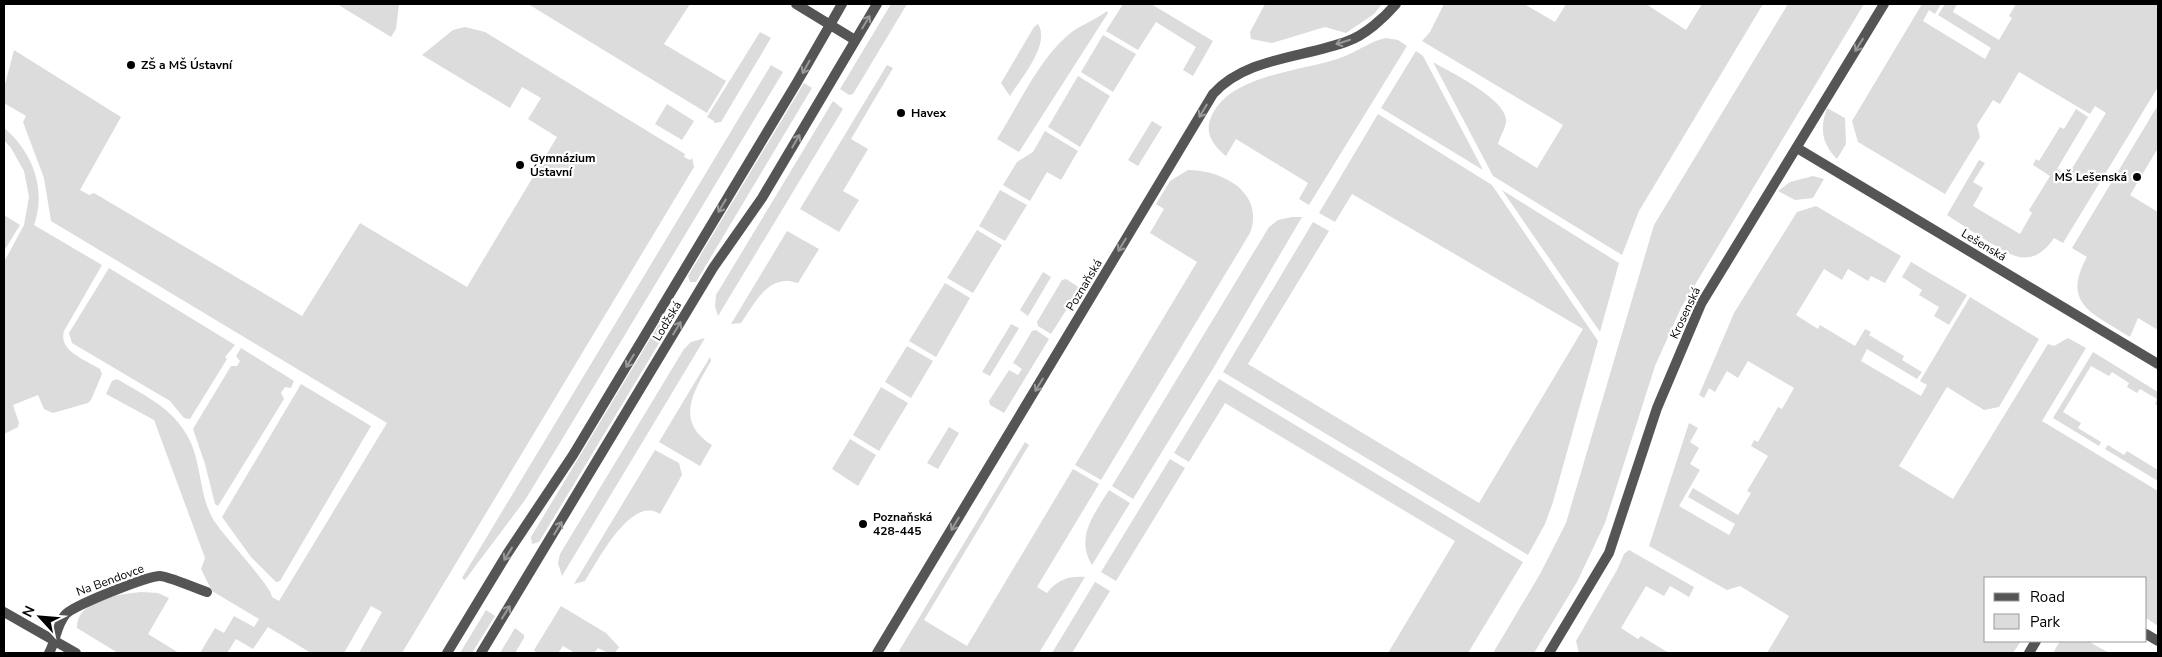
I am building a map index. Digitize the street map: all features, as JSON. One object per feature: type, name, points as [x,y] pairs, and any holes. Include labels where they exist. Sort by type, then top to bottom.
[{"type":"street","points":[[796,4],[855,40]]},
{"type":"street","name":"Lodžská","points":[[447,653],[507,554],[573,455],[842,4]]},
{"type":"street","name":"Lodžská","points":[[481,653],[714,268],[762,198],[878,4]]},
{"type":"street","name":"Poznaňská","points":[[878,653],[1213,94],[1223,82],[1234,75],[1272,62],[1349,41],[1384,17],[1396,4]]},
{"type":"street","name":"Krosenská","points":[[1549,653],[1609,553],[1657,408],[1701,304],[1884,4]]},
{"type":"street","name":"Lešenská","points":[[1797,148],[2158,364]]},
{"type":"street","name":"Na Bendovce","points":[[49,653],[56,642],[59,624],[66,613],[78,604],[160,576],[207,592]]},
{"type":"street","points":[[4,612],[76,653]]},
{"type":"street","points":[[2147,635],[2158,641]]},
{"type":"street","points":[[2029,653],[2035,642]]},
{"type":"green space","points":[[337,4],[399,4],[396,29],[391,37]]},
{"type":"green space","points":[[528,4],[690,4],[664,44],[726,81],[707,113]]},
{"type":"green space","points":[[891,4],[907,4],[853,94],[849,95],[840,89]]},
{"type":"green space","points":[[1123,4],[1151,4],[1213,41],[1193,76],[1183,70],[1196,47],[1156,22],[1138,50],[1106,31]]},
{"type":"green space","points":[[1265,4],[1382,4],[1374,14],[1346,33],[1325,27],[1272,43],[1251,39],[1250,32]]},
{"type":"green space","points":[[1444,4],[1524,4],[1555,22],[1566,4],[1646,4],[1686,30],[1702,4],[1763,4],[1639,211],[1622,255],[1493,176],[1433,62],[1477,88],[1498,105],[1504,114],[1506,122],[1498,144],[1537,168],[1563,125],[1422,41],[1430,32]]},
{"type":"green space","points":[[1788,4],[1864,4],[1681,308],[1655,366],[1605,523],[1577,582],[1534,653],[1493,653],[1540,574],[1566,523],[1654,225]]},
{"type":"green space","points":[[1922,4],[1941,4],[1935,14],[1929,10],[1923,21],[1985,59],[1991,48],[1938,15],[1945,4],[1957,4],[1953,12],[1999,40],[2012,18],[2009,16],[2016,4],[2158,4],[2158,87],[2063,243],[2054,238],[2040,253],[2025,258],[2019,257],[1994,245],[1947,215],[1979,160],[1985,163],[1973,182],[1983,188],[1973,206],[2020,234],[2032,213],[2029,210],[2050,176],[2033,165],[2036,159],[2039,161],[2060,127],[2064,129],[2076,109],[2088,117],[2057,169],[2068,175],[2106,113],[2095,106],[2090,114],[2019,72],[2000,104],[1993,100],[1977,125],[1980,137],[1945,194],[1858,142],[1852,121]]},
{"type":"green space","points":[[1107,11],[1108,13],[1019,152],[997,139],[1029,84],[1057,46],[1072,32]]},
{"type":"green space","points":[[1038,24],[1041,32],[1041,41],[1038,51],[1010,96],[1001,83],[1034,27]]},
{"type":"green space","points":[[465,27],[485,32],[685,154],[684,157],[690,160],[692,158],[694,167],[402,653],[359,653],[382,612],[371,606],[344,653],[311,653],[268,627],[253,649],[236,639],[227,653],[200,653],[215,628],[224,633],[234,616],[254,627],[259,619],[212,591],[201,569],[205,558],[154,420],[106,394],[112,381],[117,379],[145,396],[163,408],[179,423],[194,452],[208,509],[213,519],[264,582],[272,597],[279,601],[387,423],[51,221],[44,178],[23,122],[26,116],[4,103],[4,88],[14,50],[121,117],[80,190],[89,195],[94,193],[302,316],[360,223],[467,287],[557,137],[528,119],[541,98],[522,87],[510,108],[422,55],[453,30]]},
{"type":"green space","points":[[760,32],[771,38],[721,122],[714,123],[714,121],[707,117]]},
{"type":"green space","points":[[1103,35],[1136,54],[1113,92],[1081,72]]},
{"type":"green space","points":[[1386,38],[1398,40],[1407,46],[1309,205],[1299,199],[1308,183],[1236,139],[1226,156],[1212,140],[1209,131],[1210,120],[1218,105],[1231,93],[1247,84],[1265,78],[1337,59]]},
{"type":"green space","points":[[1416,51],[1423,56],[1483,170],[1381,108]]},
{"type":"green space","points":[[771,65],[783,72],[525,500],[465,580],[462,578]]},
{"type":"green space","points":[[887,65],[893,68],[851,139],[868,149],[843,191],[859,200],[839,232],[800,209]]},
{"type":"green space","points":[[1078,76],[1110,96],[1080,147],[1048,127]]},
{"type":"green space","points":[[804,83],[812,88],[696,282],[690,282],[688,276]]},
{"type":"green space","points":[[833,101],[843,109],[718,316],[715,306],[716,295]]},
{"type":"green space","points":[[667,104],[694,121],[682,140],[655,124]]},
{"type":"green space","name":"MŠ Lešenská","points":[[2158,105],[2158,148],[2130,195],[2158,212],[2158,330],[2138,318],[2130,337],[2105,322],[2085,306],[2077,287],[2080,273],[2087,257],[2072,248]]},
{"type":"green space","points":[[1827,108],[1845,118],[1846,144],[1837,159],[1828,147],[1823,135],[1823,122]]},
{"type":"green space","points":[[1378,114],[1492,185],[1598,341],[1553,502],[1545,524],[1528,555],[1223,372],[1313,222],[1329,231],[1248,364],[1479,503],[1583,329],[1352,194],[1335,222],[1319,213]]},
{"type":"green space","points":[[1152,121],[1162,127],[1138,166],[1128,160]]},
{"type":"green space","points":[[4,128],[22,148],[34,172],[39,198],[34,225],[102,265],[64,331],[63,338],[65,344],[74,354],[100,369],[102,374],[88,403],[53,413],[44,409],[38,395],[13,405],[19,423],[18,427],[4,434],[4,262],[24,225],[29,197],[24,171],[11,148],[4,140]]},
{"type":"green space","points":[[1045,131],[1078,151],[1061,180],[1047,172],[1030,201],[1003,185],[1017,162],[1033,152]]},
{"type":"green space","points":[[1188,170],[1215,174],[1227,179],[1246,195],[1252,206],[1253,219],[1250,233],[1101,480],[1075,465],[1197,262],[1150,233],[1164,209],[1156,204],[1170,181]]},
{"type":"green space","points":[[1813,176],[1824,179],[1813,198],[1795,200],[1778,191],[1790,182]]},
{"type":"green space","points":[[1000,190],[1027,205],[1005,241],[979,226]]},
{"type":"green space","points":[[1502,190],[1619,263],[1600,332]]},
{"type":"green space","points":[[1816,206],[1901,256],[1885,283],[1871,276],[1868,281],[1848,269],[1842,280],[1824,269],[1796,315],[1818,329],[1820,325],[1855,346],[1865,329],[1871,332],[1869,335],[1904,356],[1902,360],[1922,372],[1917,379],[1867,349],[1861,361],[1921,396],[1927,385],[1920,381],[1970,297],[2039,339],[1999,407],[1984,410],[1947,387],[1899,466],[1953,499],[2048,344],[2054,346],[2068,338],[2086,348],[2042,421],[2158,491],[2158,626],[2147,619],[2147,577],[1984,577],[1984,642],[2020,642],[2013,653],[1767,653],[1789,616],[1740,586],[1727,590],[1649,546],[1689,423],[1698,428],[1690,442],[1699,448],[1690,464],[1700,470],[1679,506],[1729,535],[1735,524],[1688,497],[1693,488],[1738,515],[1751,493],[1747,491],[1768,456],[1751,446],[1754,440],[1758,442],[1778,407],[1782,409],[1794,388],[1748,361],[1738,378],[1727,371],[1715,392],[1709,388],[1704,398],[1699,395],[1734,313],[1797,212]]},
{"type":"green space","points":[[4,215],[20,225],[4,251]]},
{"type":"green space","points":[[1302,217],[1214,367],[1133,499],[1112,486],[1269,227],[1278,220]]},
{"type":"green space","points":[[977,230],[1002,245],[973,293],[947,278]]},
{"type":"green space","points":[[787,231],[819,249],[798,283],[779,282],[771,286],[758,298],[741,323],[731,324]]},
{"type":"green space","points":[[1911,262],[1967,295],[1949,325],[1934,316],[1939,307],[1919,295],[1922,290],[1902,277]]},
{"type":"green space","points":[[109,268],[235,345],[225,357],[227,359],[190,419],[184,418],[170,401],[72,343],[69,333]]},
{"type":"green space","points":[[1043,272],[1051,277],[1028,316],[1020,310]]},
{"type":"green space","points":[[1066,279],[1080,288],[1051,334],[1038,326],[1037,322],[1062,280]]},
{"type":"green space","points":[[945,283],[970,298],[936,357],[909,341]]},
{"type":"green space","points":[[659,324],[667,325],[667,330],[539,542],[532,544],[531,537]]},
{"type":"green space","points":[[1011,324],[1019,328],[990,376],[982,372]]},
{"type":"green space","points":[[1036,330],[1049,339],[1004,413],[990,405],[989,401],[1009,370],[1018,375],[1022,369],[1013,363],[1032,331]]},
{"type":"green space","points":[[705,338],[562,576],[558,563],[560,554],[684,349],[691,342]]},
{"type":"green space","points":[[907,346],[933,361],[911,398],[885,382]]},
{"type":"green space","points":[[241,348],[294,381],[291,388],[285,387],[281,393],[284,399],[218,506],[215,504],[205,464],[193,429],[231,366],[237,366],[240,361],[236,356]]},
{"type":"green space","points":[[2093,352],[2158,392],[2158,406],[2155,404],[2157,399],[2140,389],[2137,393],[2127,387],[2129,383],[2112,372],[2109,376],[2091,366],[2063,412],[2081,423],[2078,428],[2101,442],[2099,446],[2053,418]]},
{"type":"green space","points":[[710,357],[711,361],[694,394],[691,405],[693,426],[700,436],[712,445],[700,466],[659,442]]},
{"type":"green space","points":[[1219,379],[1523,562],[1468,653],[1388,653],[1455,541],[1225,403],[1189,462],[1174,453]]},
{"type":"green space","points":[[301,384],[371,426],[280,581],[276,582],[251,557],[222,517]]},
{"type":"green space","points":[[881,387],[908,403],[879,451],[853,435]]},
{"type":"green space","points":[[949,427],[959,433],[938,469],[927,463]]},
{"type":"green space","points":[[850,439],[876,455],[858,486],[832,469]]},
{"type":"green space","points":[[1025,442],[1029,445],[924,620],[967,646],[1073,469],[1099,484],[1037,587],[1047,593],[1063,580],[1073,577],[1085,577],[1039,653],[902,653],[899,651]]},
{"type":"green space","points":[[2108,445],[2124,455],[2127,451],[2158,470],[2158,481],[2105,449]]},
{"type":"green space","points":[[655,450],[679,463],[682,475],[660,514],[649,511],[638,514],[627,522],[616,533],[585,581],[574,584]]},
{"type":"green space","points":[[1170,459],[1185,468],[1116,581],[1101,572]]},
{"type":"green space","points":[[1109,490],[1130,503],[1092,565],[1085,545],[1088,526]]},
{"type":"green space","points":[[1629,550],[1694,587],[1689,597],[1670,586],[1664,596],[1646,586],[1621,628],[1638,639],[1641,636],[1669,653],[1579,653],[1576,641],[1617,570],[1624,554]]},
{"type":"green space","points":[[1095,582],[1110,591],[1072,653],[1052,653]]},
{"type":"green space","points":[[141,592],[158,593],[169,598],[148,634],[179,653],[118,653],[77,628],[79,618],[91,605],[111,597]]},
{"type":"green space","points":[[561,606],[606,633],[619,647],[615,653],[608,653],[598,648],[594,653],[575,653],[563,646],[558,653],[536,653],[534,650]]},
{"type":"green space","points":[[486,610],[495,616],[472,653],[460,653]]},
{"type":"green space","points":[[515,628],[524,635],[524,638],[515,653],[500,653]]},
{"type":"green space","points":[[2059,642],[2090,642],[2109,653],[2053,653]]},
{"type":"place","name":"ZŠ a MŠ Ústavní","points":[[131,65]]},
{"type":"place","name":"Havex","points":[[901,113]]},
{"type":"place","name":"Gymnázium Ústavní","points":[[520,165]]},
{"type":"place","name":"MŠ Lešenská","points":[[2137,177]]},
{"type":"place","name":"Poznaňská 428-445","points":[[863,524]]}]
